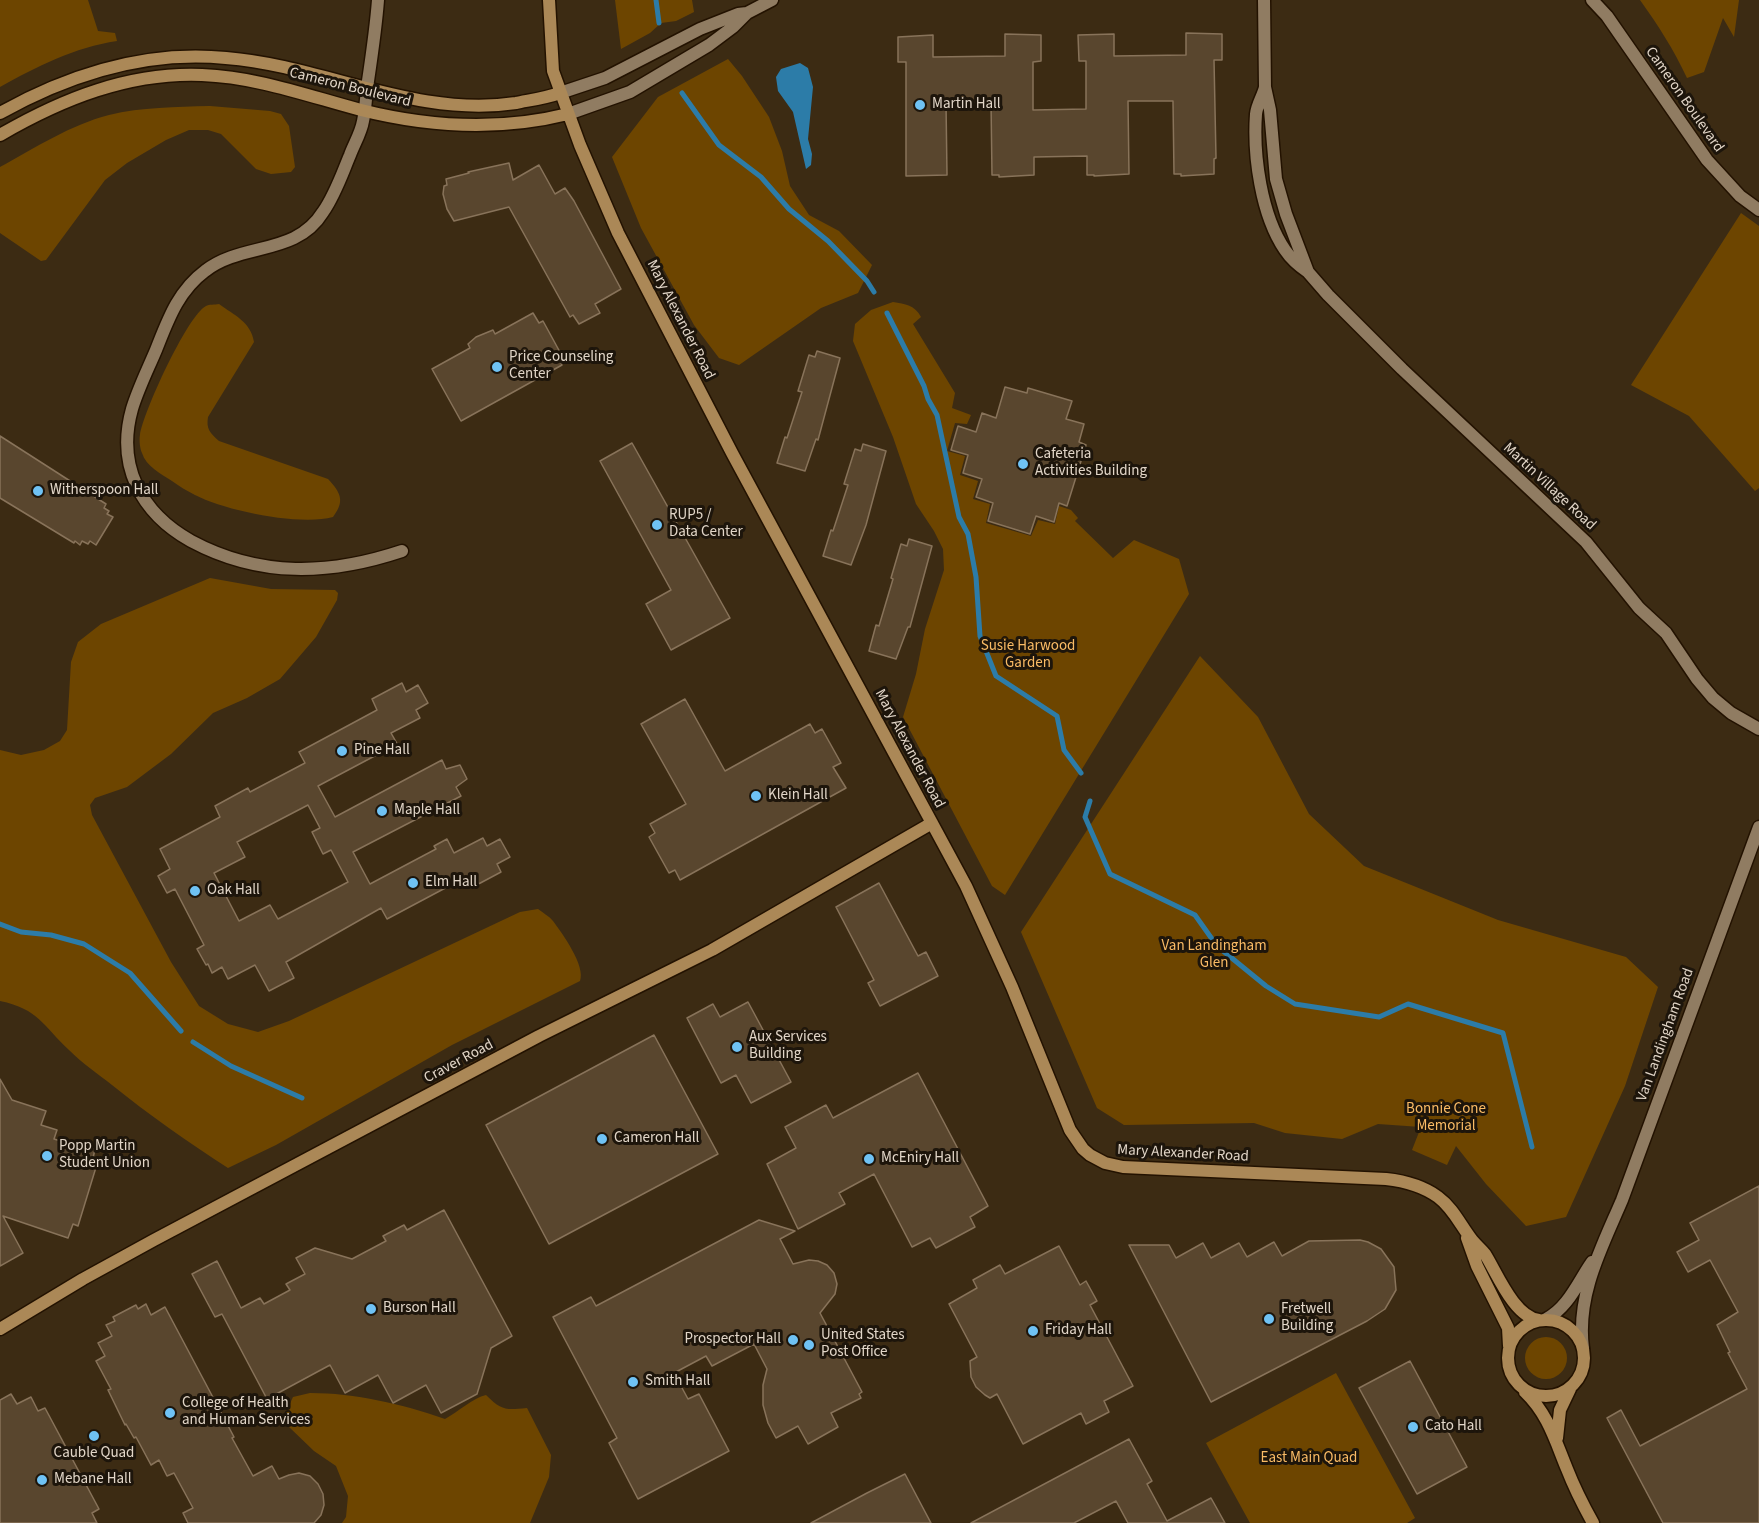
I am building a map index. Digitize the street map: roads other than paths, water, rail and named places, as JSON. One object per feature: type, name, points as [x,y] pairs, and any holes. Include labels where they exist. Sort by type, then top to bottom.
[{"type":"street","points":[[378,0],[376,34],[362,126],[324,212],[301,236],[289,242],[247,251],[219,261],[203,272],[180,295],[133,406],[127,436],[127,453],[138,490],[157,516],[186,538],[224,556],[268,567],[302,570],[346,566],[402,551]]},
{"type":"street","name":"Mary Alexander Road","points":[[549,0],[552,64],[560,93],[598,189],[636,269],[732,453],[966,886],[1025,1017],[1063,1116],[1077,1142],[1090,1155],[1105,1163],[1122,1167],[1397,1180],[1419,1187],[1438,1197],[1453,1212],[1485,1254],[1510,1296],[1529,1317],[1558,1321],[1578,1336],[1583,1347],[1584,1366],[1567,1393],[1560,1410],[1556,1431],[1558,1442]]},
{"type":"street","name":"Cameron Boulevard","points":[[0,135],[43,111],[80,95],[131,81],[168,76],[202,75],[253,80],[365,110],[425,122],[465,125],[518,123],[568,114],[630,92],[714,41],[747,13],[772,0]]},
{"type":"street","name":"Martin Village Road","points":[[1264,0],[1265,87],[1256,113],[1258,167],[1264,197],[1284,249],[1402,369],[1586,542],[1639,608],[1666,633],[1697,679],[1713,698],[1731,713],[1759,729]]},
{"type":"street","name":"Cameron Boulevard","points":[[1592,0],[1607,16],[1707,160],[1740,196],[1759,210]]},
{"type":"street","name":"Cameron Boulevard","points":[[0,113],[48,88],[79,76],[138,62],[172,58],[227,58],[252,61],[285,67],[367,90],[436,103],[471,106],[516,103],[560,93],[605,78],[700,30],[738,14],[747,13]]},
{"type":"street","name":"Craver Road","points":[[0,1329],[83,1279],[156,1239],[549,1031],[712,950],[932,823]]},
{"type":"street","name":"Van Landingham Road","points":[[1583,1347],[1582,1308],[1600,1251],[1622,1200],[1759,827]]},
{"type":"street","name":"Mary Alexander Road","points":[[1462,1226],[1477,1266],[1508,1328],[1509,1368],[1518,1385],[1539,1407],[1558,1442],[1576,1491],[1593,1523]]},
{"type":"street","name":"Van Landingham Road","points":[[1542,1320],[1554,1315],[1567,1302],[1600,1251]]},
{"type":"street","points":[[1508,1349],[1522,1328],[1542,1320]]},
{"type":"street","points":[[1518,1385],[1528,1392],[1547,1396],[1559,1394],[1575,1383]]},
{"type":"water","points":[[800,63],[808,68],[813,87],[808,139],[812,154],[811,165],[806,169],[793,112],[778,91],[776,77],[781,69]]},
{"type":"waterway","points":[[656,0],[659,23]]},
{"type":"waterway","points":[[682,93],[719,145],[761,177],[789,209],[828,241],[867,281],[874,292]]},
{"type":"waterway","points":[[887,313],[937,415],[959,517],[968,534],[976,577],[980,636],[996,676],[1057,716],[1064,750],[1081,773]]},
{"type":"waterway","points":[[1090,801],[1085,817],[1110,874],[1195,915],[1217,946],[1266,986],[1295,1004],[1379,1017],[1408,1004],[1503,1033],[1532,1147]]},
{"type":"waterway","points":[[0,924],[21,932],[51,935],[84,944],[130,973],[181,1031]]},
{"type":"waterway","points":[[193,1042],[231,1066],[302,1098]]},
{"type":"place","name":"Martin Hall","points":[[920,105]]},
{"type":"place","name":"Price Counseling Center","points":[[497,367]]},
{"type":"place","name":"Cafeteria Activities Building","points":[[1023,464]]},
{"type":"place","name":"Witherspoon Hall","points":[[38,491]]},
{"type":"place","name":"RUP5 / Data Center","points":[[657,525]]},
{"type":"place","name":"Pine Hall","points":[[342,751]]},
{"type":"place","name":"Klein Hall","points":[[756,796]]},
{"type":"place","name":"Maple Hall","points":[[382,811]]},
{"type":"place","name":"Elm Hall","points":[[413,883]]},
{"type":"place","name":"Oak Hall","points":[[195,891]]},
{"type":"place","name":"Aux Services Building","points":[[737,1047]]},
{"type":"place","name":"Cameron Hall","points":[[602,1139]]},
{"type":"place","name":"Popp Martin Student Union","points":[[47,1156]]},
{"type":"place","name":"McEniry Hall","points":[[869,1159]]},
{"type":"place","name":"Burson Hall","points":[[371,1309]]},
{"type":"place","name":"Fretwell Building","points":[[1269,1319]]},
{"type":"place","name":"Friday Hall","points":[[1033,1331]]},
{"type":"place","name":"Prospector Hall","points":[[793,1340]]},
{"type":"place","name":"United States Post Office","points":[[809,1345]]},
{"type":"place","name":"Smith Hall","points":[[633,1382]]},
{"type":"place","name":"College of Health and Human Services","points":[[170,1413]]},
{"type":"place","name":"Cato Hall","points":[[1413,1427]]},
{"type":"place","name":"Cauble Quad","points":[[94,1436]]},
{"type":"place","name":"Mebane Hall","points":[[42,1480]]},
{"type":"park label","name":"Susie Harwood Garden","points":[[1028,656]]},
{"type":"park label","name":"Van Landingham Glen","points":[[1214,956]]},
{"type":"park label","name":"Bonnie Cone Memorial","points":[[1446,1118]]},
{"type":"park label","name":"East Main Quad","points":[[1309,1459]]}]
